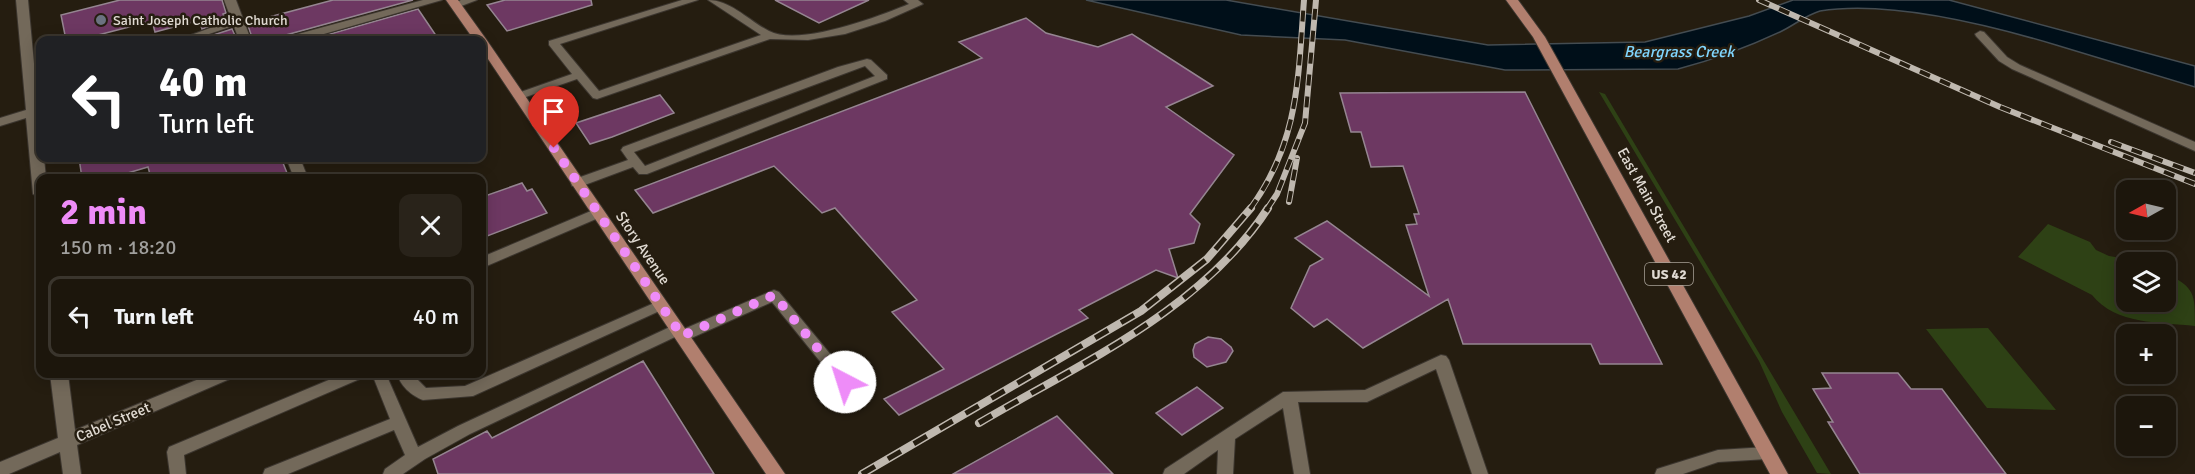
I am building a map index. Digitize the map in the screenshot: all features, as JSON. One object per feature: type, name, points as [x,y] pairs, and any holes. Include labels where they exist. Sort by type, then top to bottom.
[{"type":"main road","name":"East Main Street","points":[[1512,0],[1539,37],[1779,474]]},
{"type":"main road","name":"Story Avenue","points":[[454,3],[476,36]]},
{"type":"main road","name":"Story Avenue","points":[[486,50],[776,474]]},
{"type":"street","points":[[0,122],[36,112],[35,86],[22,0]]},
{"type":"street","points":[[230,0],[244,36]]},
{"type":"street","points":[[305,36],[435,0]]},
{"type":"street","points":[[486,261],[598,213]]},
{"type":"street","points":[[59,378],[72,474]]},
{"type":"street","name":"Cabel Street","points":[[0,470],[217,378]]},
{"type":"lane","points":[[454,3],[472,0]]},
{"type":"lane","points":[[693,0],[554,43],[597,96],[769,36]]},
{"type":"lane","points":[[713,0],[769,36],[792,39],[866,26],[918,4],[909,0]]},
{"type":"lane","points":[[194,36],[238,21]]},
{"type":"lane","points":[[1980,34],[2002,58],[2016,67],[2195,147]]},
{"type":"lane","points":[[867,62],[883,77],[643,171],[635,162],[627,150],[842,69],[867,62]]},
{"type":"lane","points":[[519,96],[579,75]]},
{"type":"lane","points":[[577,183],[635,162]]},
{"type":"lane","points":[[391,474],[414,458],[465,430],[680,333],[774,295],[845,382]]},
{"type":"lane","points":[[406,378],[423,394],[467,392],[661,305]]},
{"type":"lane","points":[[1171,474],[1289,396],[1367,396],[1441,360],[1480,474]]},
{"type":"lane","points":[[178,474],[175,452],[348,378]]},
{"type":"lane","points":[[381,378],[414,458]]},
{"type":"lane","points":[[1289,396],[1302,474]]},
{"type":"lane","points":[[271,474],[399,422]]},
{"type":"lane","points":[[1225,474],[1227,436]]},
{"type":"lane","points":[[1663,474],[1718,456],[1767,453]]},
{"type":"green space","points":[[1599,92],[1605,94],[1831,474],[1817,473],[1782,412],[1759,361]]},
{"type":"green space","points":[[2048,224],[2090,242],[2096,250],[2116,257],[2116,312],[2176,312],[2176,279],[2191,293],[2195,306],[2195,326],[2139,320],[2113,312],[2092,295],[2018,257]]},
{"type":"green space","points":[[1988,328],[2056,410],[1987,408],[1926,329]]},
{"type":"water","name":"Beargrass Creek","points":[[1086,0],[1226,0],[1488,45],[1645,42],[1749,16],[1793,0],[1949,0],[2195,66],[2195,87],[2001,30],[1939,16],[1877,9],[1847,8],[1820,11],[1755,43],[1678,69],[1505,70],[1345,40],[1241,35]]},
{"type":"building","name":"Saint Joseph Catholic Church","points":[[120,0],[222,0],[226,13],[223,14],[225,20],[202,29],[200,23],[197,24],[196,21],[155,32],[152,21],[94,36],[65,36],[61,15]]},
{"type":"building","points":[[333,0],[413,0],[285,36],[252,36],[247,23]]},
{"type":"building","points":[[505,0],[591,0],[592,5],[507,31],[487,5]]},
{"type":"building","points":[[775,0],[869,0],[819,23]]},
{"type":"building","points":[[418,9],[436,36],[323,36]]},
{"type":"building","points":[[1026,18],[1046,33],[1098,47],[1132,34],[1213,86],[1166,107],[1234,155],[1190,214],[1200,224],[1194,243],[1169,249],[1178,278],[1156,270],[1079,310],[1088,318],[899,415],[884,399],[944,369],[892,312],[917,300],[835,208],[822,213],[774,166],[653,213],[635,190],[982,58],[959,42]]},
{"type":"building","points":[[232,29],[235,36],[210,36]]},
{"type":"building","points":[[1525,92],[1662,364],[1600,364],[1591,344],[1463,344],[1448,299],[1363,348],[1327,319],[1314,327],[1291,308],[1310,266],[1323,259],[1295,238],[1327,221],[1429,296],[1406,225],[1417,224],[1414,214],[1419,214],[1403,166],[1371,167],[1361,132],[1351,132],[1340,93]]},
{"type":"building","points":[[660,95],[674,113],[612,137],[590,144],[576,123]]},
{"type":"building","points":[[80,162],[283,162],[287,174],[150,174],[148,167],[124,174],[81,174]]},
{"type":"building","points":[[522,183],[527,191],[532,189],[547,213],[486,236],[486,196]]},
{"type":"building","points":[[1208,337],[1221,339],[1231,347],[1233,351],[1226,362],[1207,367],[1194,357],[1195,344]]},
{"type":"building","points":[[643,361],[714,474],[438,474],[433,459],[487,431],[492,438]]},
{"type":"building","points":[[1822,373],[1898,373],[1911,389],[1942,389],[2006,474],[1860,474],[1828,422],[1833,422],[1813,389],[1831,388]]},
{"type":"building","points":[[1197,387],[1223,408],[1182,435],[1156,413]]},
{"type":"building","points":[[1057,416],[1113,474],[953,474]]},
{"type":"railway","points":[[1250,209],[1266,184],[1287,134],[1297,83],[1304,0]]},
{"type":"railway","points":[[1267,209],[1277,194],[1305,123],[1316,0]]},
{"type":"railway","points":[[1759,0],[2000,107],[2195,184]]},
{"type":"railway","points":[[2111,142],[2195,173]]},
{"type":"railway","points":[[1289,202],[1297,158]]},
{"type":"railway","points":[[862,474],[1141,311],[1207,259],[1251,208]]},
{"type":"railway","points":[[979,423],[1098,356],[1174,305],[1209,276],[1241,244],[1268,208]]},
{"type":"place","name":"Saint Joseph Catholic Church","points":[[101,20]]},
{"type":"route","points":[[554,148],[682,336],[774,295],[845,382]]}]
